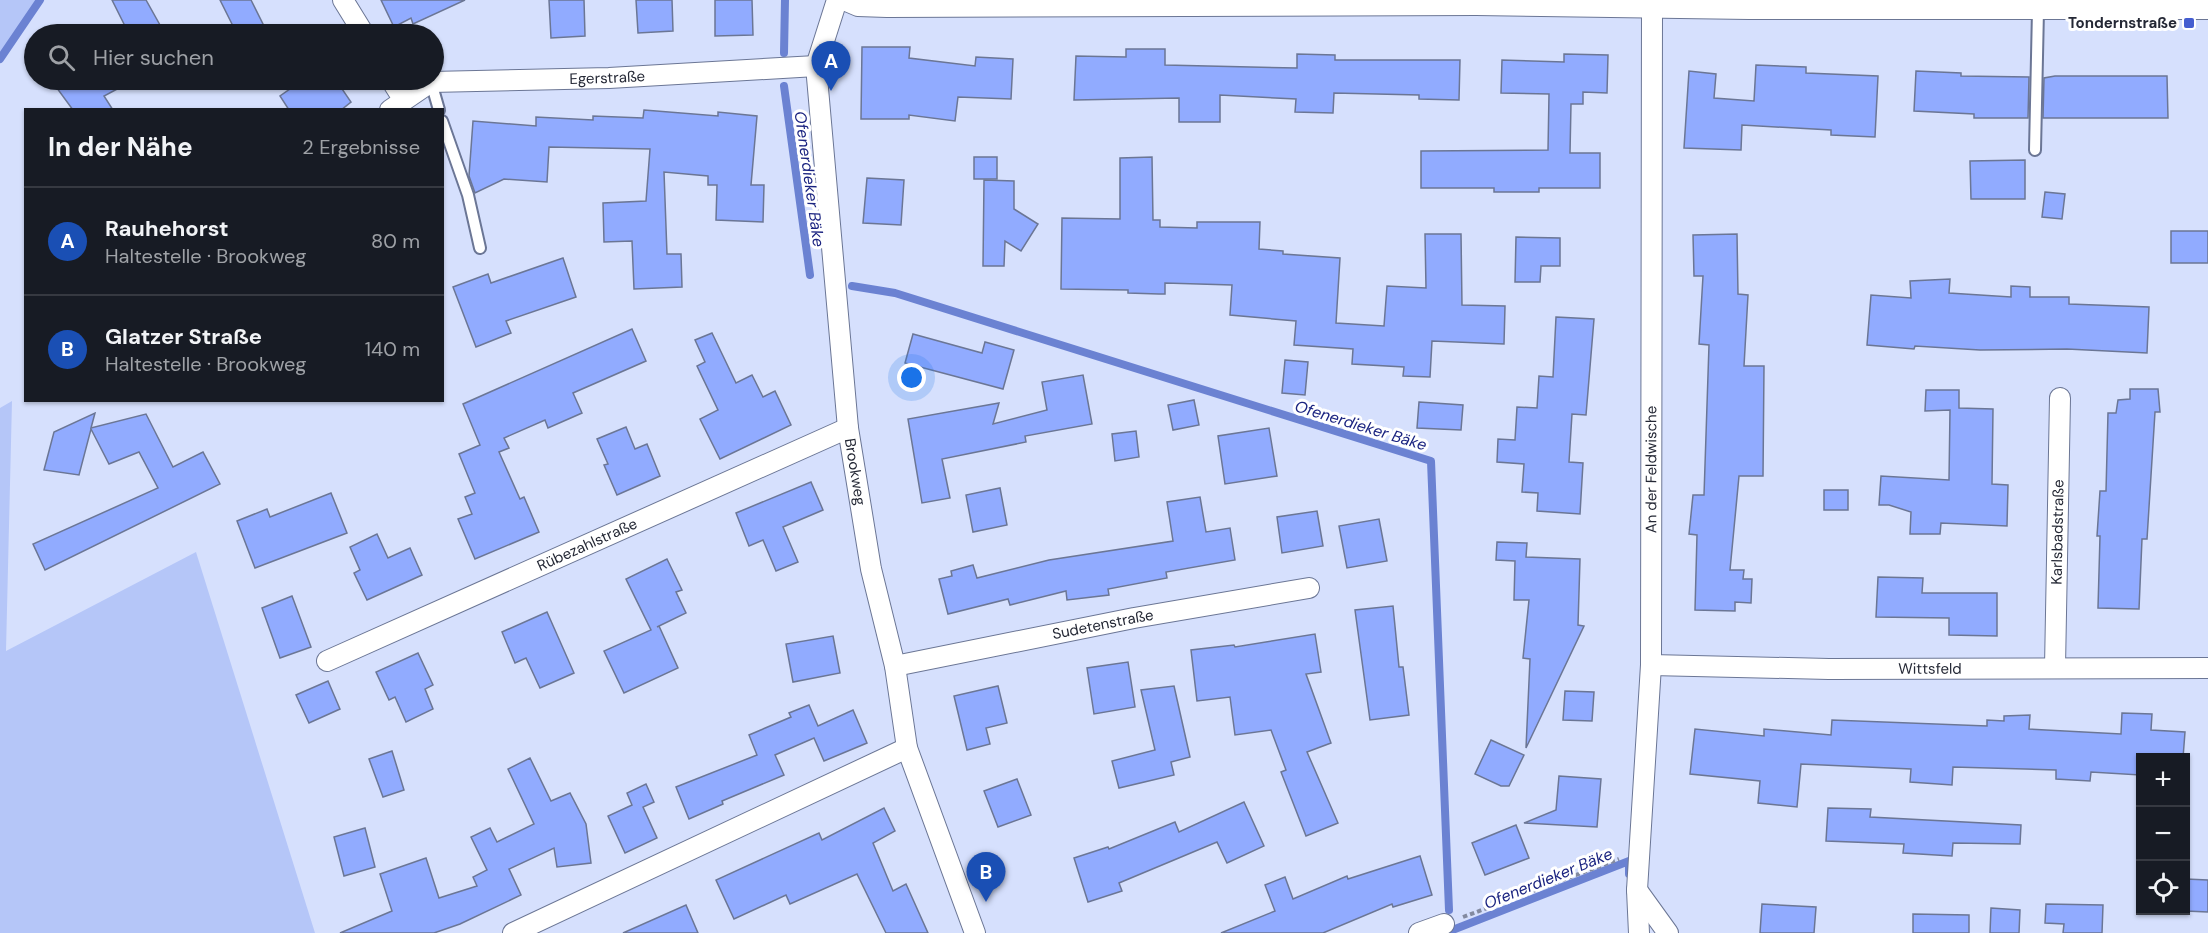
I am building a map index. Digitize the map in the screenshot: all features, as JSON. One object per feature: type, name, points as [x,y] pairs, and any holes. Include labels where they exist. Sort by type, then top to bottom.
[{"type":"street","points":[[343,0],[358,24]]},
{"type":"street","name":"Brookweg","points":[[837,0],[816,66],[848,428],[871,569],[895,666],[907,748],[975,933]]},
{"type":"street","points":[[844,0],[858,6],[887,7],[1291,4],[1652,8],[2208,9]]},
{"type":"street","name":"An der Feldwische","points":[[1639,933],[1637,890],[1651,665],[1652,8]]},
{"type":"street","name":"Egerstraße","points":[[444,82],[609,78],[816,66]]},
{"type":"street","name":"Egerstraße","points":[[397,104],[419,90]]},
{"type":"street","name":"Karlsbadstraße","points":[[2055,667],[2060,398]]},
{"type":"street","name":"Rübezahlstraße","points":[[327,661],[848,428]]},
{"type":"street","name":"Sudetenstraße","points":[[895,666],[1142,616],[1309,588]]},
{"type":"street","name":"Wittsfeld","points":[[1651,665],[1829,669],[2208,668]]},
{"type":"street","points":[[513,933],[907,748]]},
{"type":"street","points":[[1637,890],[1668,933]]},
{"type":"street","points":[[1419,933],[1444,924]]},
{"type":"lane","points":[[2035,150],[2038,9]]},
{"type":"lane","points":[[433,90],[438,108]]},
{"type":"lane","points":[[444,127],[468,195],[480,248]]},
{"type":"path","points":[[1444,924],[1639,851]]},
{"type":"shaded area","points":[[0,0],[40,0],[0,59]]},
{"type":"shaded area","points":[[12,401],[6,651],[196,552],[315,933],[0,933],[0,408]]},
{"type":"building","points":[[112,0],[146,0],[159,24],[124,24]]},
{"type":"building","points":[[220,0],[251,0],[263,24],[232,24]]},
{"type":"building","points":[[381,0],[465,0],[413,24],[411,18],[400,24],[393,24]]},
{"type":"building","points":[[549,0],[584,0],[585,36],[551,38]]},
{"type":"building","points":[[636,0],[672,0],[673,31],[638,33]]},
{"type":"building","points":[[715,0],[752,0],[753,35],[715,36]]},
{"type":"building","points":[[862,47],[910,47],[909,58],[975,66],[976,57],[1013,59],[1011,99],[958,97],[955,121],[909,115],[909,119],[861,119]]},
{"type":"building","points":[[1126,49],[1165,49],[1165,65],[1297,68],[1297,54],[1335,55],[1335,60],[1460,60],[1459,100],[1419,99],[1419,95],[1334,93],[1333,113],[1295,112],[1296,99],[1220,95],[1220,122],[1179,122],[1179,98],[1074,100],[1076,56],[1126,57]]},
{"type":"building","points":[[1564,54],[1608,55],[1607,93],[1583,92],[1583,104],[1571,104],[1570,153],[1600,153],[1600,188],[1539,188],[1539,192],[1494,192],[1494,188],[1421,188],[1421,151],[1548,150],[1549,94],[1501,93],[1502,60],[1564,62]]},
{"type":"building","points":[[1756,65],[1806,67],[1806,73],[1878,76],[1875,137],[1831,135],[1831,130],[1742,125],[1741,150],[1684,148],[1689,71],[1716,74],[1714,98],[1754,101]]},
{"type":"building","points":[[1916,71],[1961,73],[1961,76],[2029,77],[2028,118],[1974,118],[1974,114],[1914,111]]},
{"type":"building","points":[[2055,76],[2167,76],[2168,118],[2043,118],[2044,78]]},
{"type":"building","points":[[58,90],[115,90],[104,96],[112,108],[72,108]]},
{"type":"building","points":[[289,90],[343,90],[351,102],[344,108],[288,108],[280,96]]},
{"type":"building","points":[[644,110],[718,116],[718,112],[757,116],[751,185],[764,185],[763,222],[716,220],[717,185],[708,185],[708,176],[664,172],[667,254],[681,254],[682,287],[634,289],[632,241],[604,242],[603,203],[646,201],[650,149],[549,147],[547,182],[504,179],[475,193],[469,176],[473,121],[536,126],[536,117],[593,120],[593,116],[643,118]]},
{"type":"building","points":[[974,157],[997,157],[997,179],[974,179]]},
{"type":"building","points":[[1152,157],[1153,220],[1160,220],[1160,227],[1197,228],[1197,222],[1260,222],[1259,249],[1283,251],[1283,254],[1340,258],[1336,323],[1384,326],[1387,286],[1426,288],[1425,234],[1461,234],[1462,305],[1505,306],[1504,344],[1432,341],[1430,377],[1403,376],[1404,367],[1352,364],[1353,349],[1294,345],[1296,321],[1230,315],[1232,285],[1165,283],[1165,294],[1128,293],[1128,290],[1061,289],[1062,218],[1120,219],[1120,158]]},
{"type":"building","points":[[2025,160],[2025,199],[1971,199],[1970,161]]},
{"type":"building","points":[[867,178],[904,180],[901,225],[863,223]]},
{"type":"building","points":[[984,180],[1014,181],[1014,209],[1038,224],[1021,251],[1005,241],[1004,266],[983,266]]},
{"type":"building","points":[[2045,192],[2065,194],[2062,219],[2042,217]]},
{"type":"building","points":[[2171,231],[2208,231],[2208,263],[2171,263]]},
{"type":"building","points":[[1737,234],[1738,294],[1748,295],[1744,366],[1764,366],[1763,476],[1739,476],[1730,570],[1744,570],[1743,579],[1752,579],[1751,603],[1735,602],[1735,611],[1695,610],[1697,535],[1689,534],[1693,495],[1704,495],[1709,345],[1699,344],[1703,276],[1694,276],[1693,235]]},
{"type":"building","points":[[1516,237],[1560,238],[1560,266],[1541,266],[1540,282],[1515,282]]},
{"type":"building","points":[[563,258],[576,297],[506,321],[511,333],[476,347],[453,287],[488,274],[491,283]]},
{"type":"building","points":[[1950,279],[1949,293],[2011,297],[2011,286],[2030,287],[2030,297],[2069,297],[2069,304],[2149,307],[2147,353],[2067,349],[1980,350],[1915,346],[1914,349],[1867,345],[1871,295],[1911,298],[1910,281]]},
{"type":"building","points":[[1556,317],[1594,319],[1586,415],[1572,414],[1569,462],[1583,463],[1580,514],[1537,511],[1538,493],[1522,492],[1524,464],[1497,462],[1498,439],[1515,440],[1517,407],[1537,408],[1539,376],[1553,377]]},
{"type":"building","points":[[632,329],[646,361],[573,393],[582,413],[548,428],[545,420],[504,438],[509,448],[499,452],[520,499],[524,497],[539,532],[475,559],[458,519],[472,514],[465,497],[475,493],[459,454],[480,445],[463,404]]},
{"type":"building","points":[[712,333],[736,383],[752,375],[763,397],[775,391],[791,425],[720,459],[700,419],[718,410],[697,366],[705,362],[695,340]]},
{"type":"building","points":[[913,334],[982,353],[985,342],[1014,350],[1003,389],[905,363]]},
{"type":"building","points":[[1285,360],[1308,362],[1305,395],[1282,393]]},
{"type":"building","points":[[1083,375],[1092,424],[1025,436],[1026,442],[942,459],[950,498],[922,503],[908,419],[999,403],[993,424],[1047,410],[1042,382]]},
{"type":"building","points":[[2130,389],[2158,389],[2160,412],[2155,412],[2147,539],[2142,539],[2139,609],[2098,608],[2100,536],[2097,536],[2100,491],[2106,491],[2108,413],[2116,413],[2118,400],[2130,399]]},
{"type":"building","points":[[1926,390],[1959,390],[1959,408],[1993,409],[1992,484],[2008,485],[2007,526],[1941,523],[1940,534],[1910,534],[1911,512],[1889,505],[1879,505],[1881,476],[1949,480],[1950,410],[1925,411]]},
{"type":"building","points":[[1194,400],[1199,425],[1173,430],[1168,405]]},
{"type":"building","points":[[1419,402],[1463,405],[1461,430],[1417,428]]},
{"type":"building","points":[[95,413],[91,428],[146,414],[173,467],[203,452],[220,484],[45,570],[33,544],[158,488],[139,452],[109,464],[91,429],[79,475],[44,470],[54,432]]},
{"type":"building","points":[[626,427],[635,449],[647,444],[660,476],[617,495],[604,465],[608,464],[597,439]]},
{"type":"building","points":[[1269,428],[1277,476],[1225,484],[1218,436]]},
{"type":"building","points":[[1136,431],[1139,457],[1115,461],[1112,434]]},
{"type":"building","points":[[811,482],[823,510],[783,527],[798,562],[776,571],[763,540],[749,546],[736,513]]},
{"type":"building","points":[[1000,488],[1007,525],[973,532],[966,495]]},
{"type":"building","points":[[1824,490],[1848,490],[1848,510],[1824,510]]},
{"type":"building","points":[[331,493],[347,533],[255,568],[237,521],[267,509],[270,517]]},
{"type":"building","points":[[1200,497],[1206,532],[1230,528],[1235,560],[1166,572],[1167,578],[1108,589],[1109,595],[1067,600],[1066,591],[1010,605],[1008,599],[948,614],[939,579],[952,576],[951,571],[973,565],[977,578],[1049,560],[1173,541],[1167,502]]},
{"type":"building","points":[[1317,511],[1323,546],[1282,553],[1277,517]]},
{"type":"building","points":[[1379,519],[1387,561],[1347,568],[1339,526]]},
{"type":"building","points":[[377,534],[388,558],[410,548],[422,575],[367,600],[354,573],[360,570],[350,547]]},
{"type":"building","points":[[1497,542],[1527,543],[1526,557],[1580,559],[1578,625],[1584,626],[1526,748],[1530,659],[1523,658],[1529,600],[1514,600],[1515,561],[1496,560]]},
{"type":"building","points":[[667,559],[682,590],[676,592],[686,613],[659,626],[678,668],[624,693],[604,651],[651,630],[626,579]]},
{"type":"building","points":[[1878,577],[1923,578],[1922,593],[1997,593],[1997,636],[1949,635],[1949,618],[1876,617]]},
{"type":"building","points":[[292,596],[311,647],[280,658],[262,608]]},
{"type":"building","points":[[1393,606],[1399,667],[1403,667],[1409,715],[1370,720],[1355,610]]},
{"type":"building","points":[[547,612],[574,673],[540,688],[526,658],[515,663],[502,632]]},
{"type":"building","points":[[1315,634],[1321,672],[1306,674],[1331,743],[1307,752],[1338,823],[1306,836],[1281,772],[1286,770],[1271,730],[1235,735],[1230,697],[1197,701],[1191,650],[1234,645],[1235,647]]},
{"type":"building","points":[[833,636],[840,673],[793,682],[786,644]]},
{"type":"building","points":[[418,653],[433,685],[425,689],[433,709],[406,722],[395,697],[389,700],[376,672]]},
{"type":"building","points":[[1128,662],[1135,707],[1094,714],[1087,668]]},
{"type":"building","points":[[328,681],[340,709],[309,723],[296,695]]},
{"type":"building","points":[[998,686],[1007,723],[986,728],[990,744],[967,750],[954,696]]},
{"type":"building","points":[[1174,686],[1190,757],[1171,762],[1174,775],[1119,788],[1112,761],[1155,750],[1141,690]]},
{"type":"building","points":[[1565,691],[1594,692],[1592,721],[1563,720]]},
{"type":"building","points":[[809,705],[818,726],[853,710],[867,743],[824,761],[814,738],[775,755],[784,775],[722,801],[723,804],[689,819],[676,787],[757,755],[749,735],[791,717],[789,713]]},
{"type":"building","points":[[2122,713],[2152,714],[2151,730],[2185,732],[2183,753],[2136,753],[2136,775],[2091,772],[2090,781],[2056,779],[2056,770],[1953,767],[1952,785],[1910,782],[1911,769],[1801,764],[1797,807],[1758,803],[1760,781],[1690,774],[1695,729],[1764,736],[1764,729],[1831,735],[1832,720],[1987,726],[1987,720],[2004,721],[2004,716],[2030,715],[2029,729],[2121,734]]},
{"type":"building","points":[[1491,740],[1524,755],[1509,786],[1501,786],[1475,774]]},
{"type":"building","points":[[392,751],[404,790],[383,797],[369,759]]},
{"type":"building","points":[[530,758],[551,801],[570,793],[586,824],[591,863],[557,867],[554,848],[509,869],[521,895],[460,924],[434,933],[340,933],[392,911],[380,874],[426,858],[439,898],[477,886],[473,877],[487,870],[471,837],[490,828],[497,842],[534,824],[508,769]]},
{"type":"building","points":[[1559,776],[1601,779],[1597,827],[1524,823],[1556,810]]},
{"type":"building","points":[[1017,779],[1031,815],[998,827],[984,791]]},
{"type":"building","points":[[646,784],[654,802],[643,807],[657,838],[625,853],[608,816],[632,805],[627,793]]},
{"type":"building","points":[[1244,802],[1264,846],[1227,863],[1217,842],[1119,883],[1122,891],[1088,902],[1074,858],[1108,847],[1109,849],[1175,822],[1179,832]]},
{"type":"building","points":[[884,808],[895,831],[873,843],[893,891],[906,884],[928,933],[886,933],[857,874],[790,904],[786,895],[734,919],[716,880],[819,833],[822,840]]},
{"type":"building","points":[[1828,808],[1871,809],[1870,817],[2021,825],[2020,844],[1953,843],[1952,856],[1903,853],[1904,844],[1826,841]]},
{"type":"building","points":[[1516,825],[1529,858],[1485,875],[1472,843]]},
{"type":"building","points":[[365,828],[375,867],[344,876],[334,837]]},
{"type":"building","points":[[1420,856],[1432,895],[1393,907],[1392,904],[1323,933],[1221,933],[1275,911],[1265,885],[1285,877],[1293,899],[1347,876],[1348,879]]},
{"type":"building","points":[[2190,879],[2208,880],[2208,912],[2190,911]]},
{"type":"building","points":[[1762,904],[1816,907],[1814,933],[1760,933]]},
{"type":"building","points":[[2046,904],[2103,905],[2102,933],[2063,933],[2064,924],[2045,923]]},
{"type":"building","points":[[686,905],[698,933],[623,933]]},
{"type":"building","points":[[1991,908],[2020,910],[2019,933],[1990,933]]},
{"type":"building","points":[[1913,914],[1969,915],[1969,933],[1913,933]]},
{"type":"waterway","points":[[0,59],[40,0]]},
{"type":"waterway","points":[[784,53],[785,0]]},
{"type":"waterway","name":"Ofenerdieker Bäke","points":[[784,86],[810,275]]},
{"type":"waterway","name":"Ofenerdieker Bäke","points":[[852,286],[895,293],[1431,461],[1449,910]]},
{"type":"waterway","name":"Ofenerdieker Bäke","points":[[1450,925],[1450,931],[1629,861],[1629,874]]},
{"type":"place","name":"Tondernstraße","points":[[2189,23]]},
{"type":"place","name":"Rauhehorst","points":[[831,91]]},
{"type":"place","name":"Glatzer Straße","points":[[986,902]]}]
